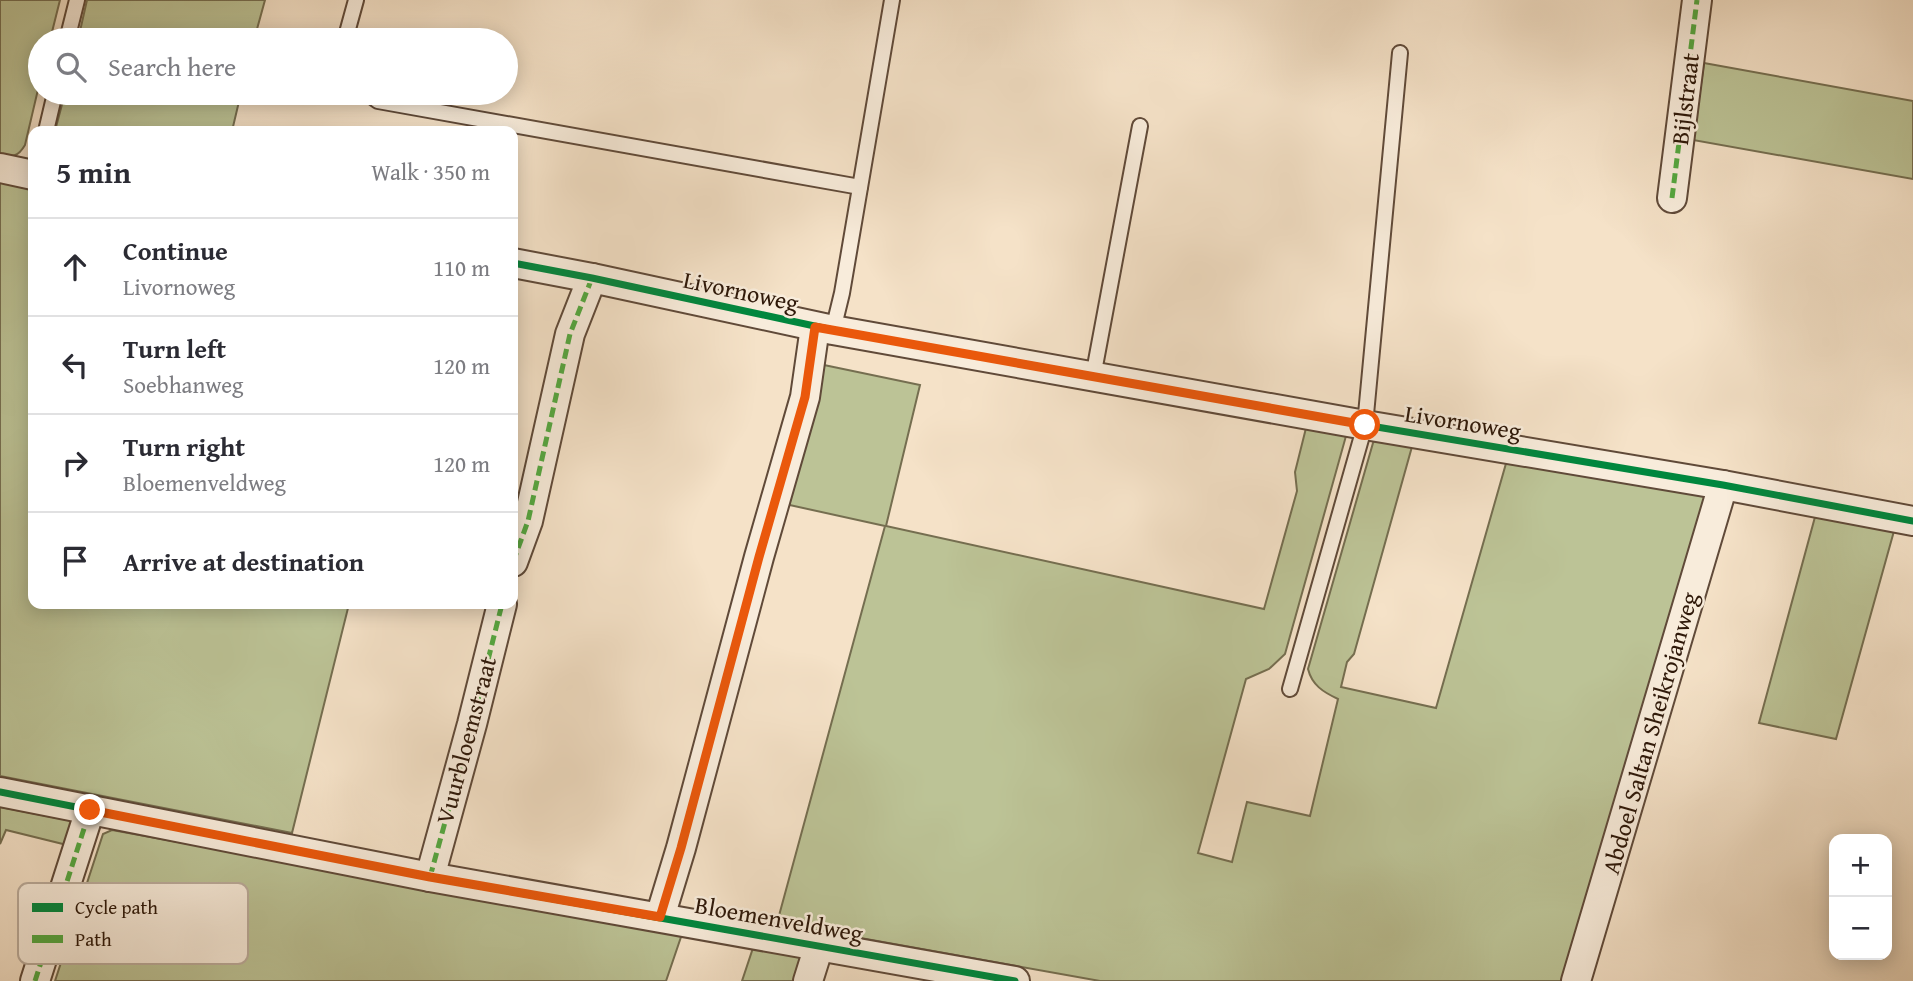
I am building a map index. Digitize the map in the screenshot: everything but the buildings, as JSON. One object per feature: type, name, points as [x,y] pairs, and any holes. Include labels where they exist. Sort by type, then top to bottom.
[{"type":"street","name":"Bijlstraat","points":[[1672,198],[1697,0]]},
{"type":"street","points":[[0,169],[28,174]]},
{"type":"street","name":"Livornoweg","points":[[518,264],[824,329],[1913,519]]},
{"type":"street","points":[[518,548],[528,521],[570,334],[592,278]]},
{"type":"street","points":[[660,917],[824,329]]},
{"type":"street","name":"Abdoel Saltan Sheikrojanweg","points":[[1576,981],[1723,485]]},
{"type":"street","name":"Vuurbloemstraat","points":[[430,877],[501,609]]},
{"type":"street","name":"Bloemenveldweg","points":[[0,792],[430,877],[1015,981]]},
{"type":"street","points":[[67,883],[90,810]]},
{"type":"street","points":[[808,981],[819,946]]},
{"type":"street","points":[[35,981],[40,964]]},
{"type":"lane","points":[[70,28],[77,0]]},
{"type":"lane","points":[[348,28],[356,0]]},
{"type":"lane","points":[[824,329],[860,187],[892,0]]},
{"type":"lane","points":[[1290,689],[1365,425],[1400,52]]},
{"type":"lane","points":[[47,126],[52,105]]},
{"type":"lane","points":[[401,105],[860,187]]},
{"type":"lane","points":[[1093,377],[1140,126]]},
{"type":"green space","points":[[0,0],[60,0],[53,28],[28,28],[28,105],[34,105],[25,145],[20,152],[12,156],[0,155]]},
{"type":"green space","points":[[87,0],[265,0],[257,28],[81,28]]},
{"type":"green space","points":[[1704,63],[1913,101],[1913,179],[1693,140]]},
{"type":"green space","points":[[62,105],[238,105],[233,126],[56,126]]},
{"type":"green space","points":[[0,180],[28,186],[28,609],[348,609],[292,833],[0,776]]},
{"type":"green space","points":[[824,365],[920,385],[886,526],[1264,609],[1297,491],[1295,472],[1307,424],[1346,436],[1285,654],[1269,669],[1246,679],[1198,853],[1232,862],[1247,802],[1310,816],[1338,699],[1319,687],[1308,669],[1376,439],[1413,443],[1354,654],[1347,662],[1341,687],[1436,708],[1507,460],[1703,493],[1707,501],[1567,981],[1100,981],[777,923],[885,526],[785,504]]},
{"type":"green space","points":[[1815,517],[1894,531],[1836,739],[1759,723]]},
{"type":"green space","points":[[0,807],[78,822],[71,846],[6,830],[0,844]]},
{"type":"green space","points":[[112,830],[682,934],[666,981],[55,981],[61,964],[248,964],[248,883],[87,883],[103,834]]},
{"type":"green space","points":[[754,945],[810,956],[802,981],[742,981]]},
{"type":"marked path","points":[[1672,198],[1697,0]]},
{"type":"marked path","points":[[518,548],[528,521],[570,334],[592,278]]},
{"type":"marked path","points":[[660,917],[805,397],[815,327]]},
{"type":"marked path","points":[[430,877],[501,609]]},
{"type":"marked path","points":[[67,883],[90,810]]},
{"type":"marked path","points":[[35,981],[40,964]]},
{"type":"cycle path","points":[[518,264],[833,330],[1365,425],[1723,485],[1913,521]]},
{"type":"cycle path","points":[[0,792],[430,877],[1015,981]]},
{"type":"route","points":[[90,810],[430,877],[660,917],[805,397],[815,327],[1365,425]]}]
